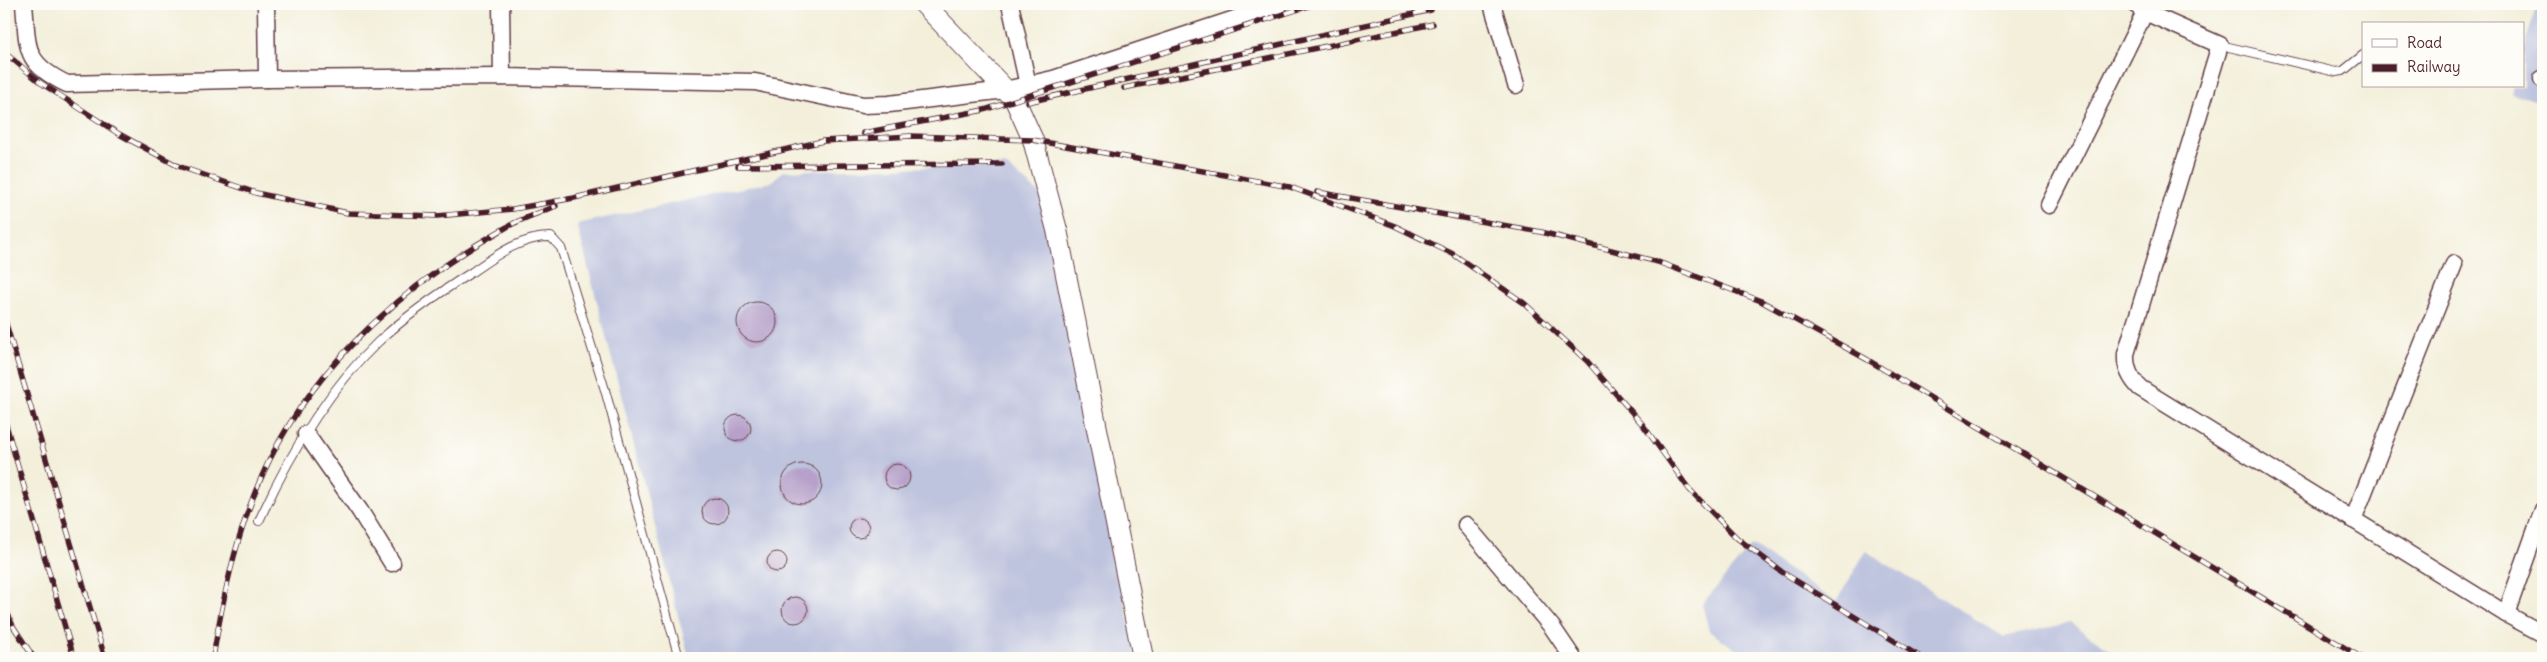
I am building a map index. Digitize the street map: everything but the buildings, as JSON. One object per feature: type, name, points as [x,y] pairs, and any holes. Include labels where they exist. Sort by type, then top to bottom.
[{"type":"street","points":[[24,4],[28,52],[49,76],[67,84],[267,79],[502,77],[755,82],[863,105],[1005,90],[1054,79],[1280,4]]},
{"type":"street","points":[[266,4],[267,79]]},
{"type":"street","points":[[501,4],[502,77]]},
{"type":"street","points":[[924,4],[1015,100],[1033,140],[1057,230],[1143,658]]},
{"type":"street","points":[[1010,4],[1028,85]]},
{"type":"street","points":[[1492,4],[1516,85]]},
{"type":"street","points":[[2049,206],[2140,8],[2220,45],[2126,354],[2127,368],[2133,381],[2140,388],[2506,614],[2543,634]]},
{"type":"street","points":[[2354,520],[2454,264]]},
{"type":"street","points":[[306,434],[360,511],[392,563]]},
{"type":"street","points":[[2506,614],[2543,510]]},
{"type":"street","points":[[1466,525],[1552,627],[1573,658]]},
{"type":"lane","points":[[2220,45],[2336,72],[2343,71],[2362,56]]},
{"type":"lane","points":[[259,521],[274,487],[306,434],[340,383],[378,342],[423,304],[500,253],[519,244],[550,237],[561,248],[605,390],[679,658]]},
{"type":"shaded area","points":[[2537,4],[2543,4],[2543,103],[2511,93],[2512,88],[2524,88],[2524,48]]},
{"type":"shaded area","points":[[1005,165],[1043,196],[1136,658],[689,658],[577,224],[771,182],[783,171]]},
{"type":"shaded area","points":[[1752,545],[1836,602],[1866,551],[2004,637],[2070,623],[2123,658],[1749,658],[1709,631],[1702,604]]},
{"type":"railway","points":[[863,133],[984,110],[1315,4]]},
{"type":"railway","points":[[1028,102],[1431,10]]},
{"type":"railway","points":[[1124,88],[1433,24]]},
{"type":"railway","points":[[4,52],[41,83],[119,134],[178,166],[256,193],[348,213],[437,216],[513,209],[574,198],[823,141],[911,136],[1033,140],[1290,187],[1395,226],[1453,254],[1524,303],[1587,361],[1643,425],[1689,489],[1737,538],[1782,572],[1922,658]]},
{"type":"railway","points":[[738,166],[1002,164]]},
{"type":"railway","points":[[1317,192],[1541,232],[1658,262],[1761,301],[1868,360],[2362,658]]},
{"type":"railway","points":[[213,658],[222,607],[234,557],[250,507],[270,459],[290,423],[314,388],[341,356],[371,326],[436,272],[471,248],[513,224],[556,206]]},
{"type":"railway","points":[[4,317],[105,658]]},
{"type":"railway","points":[[4,418],[74,658]]},
{"type":"railway","points":[[4,605],[13,626],[34,658]]}]
